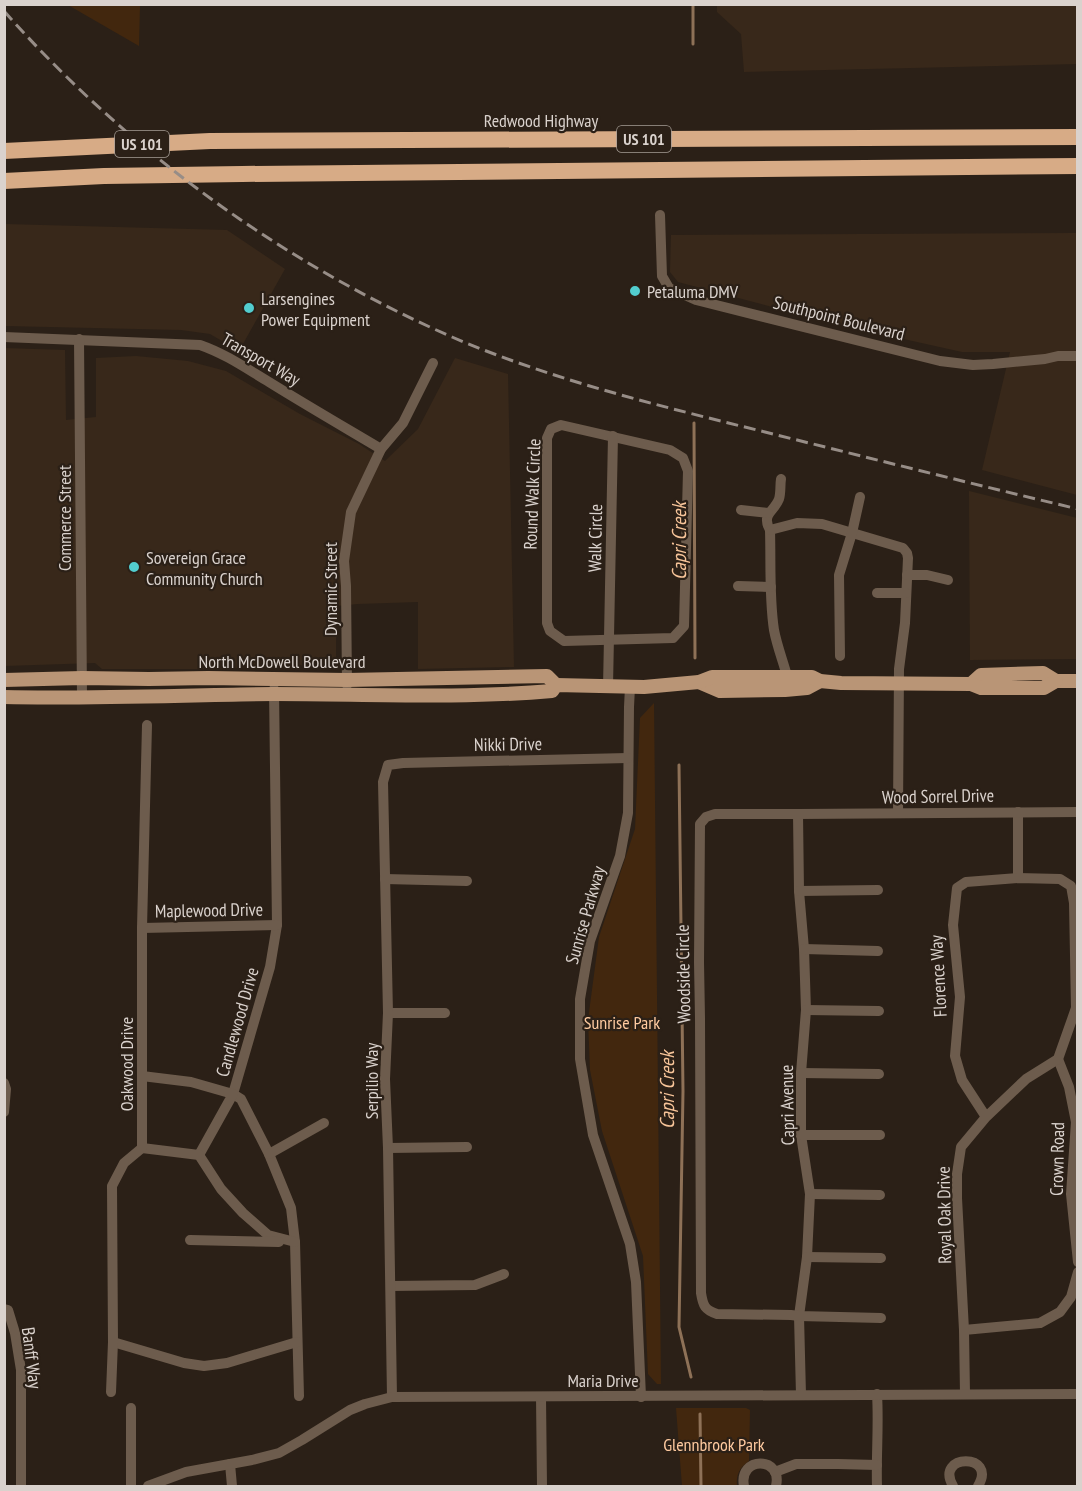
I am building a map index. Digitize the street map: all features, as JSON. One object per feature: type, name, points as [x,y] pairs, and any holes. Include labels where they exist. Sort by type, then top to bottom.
[{"type":"highway","name":"Redwood Highway","points":[[4,151],[210,141],[1077,137]]},
{"type":"highway","name":"US 101","points":[[4,181],[104,176],[242,174],[1077,166]]},
{"type":"main road","name":"North McDowell Boulevard","points":[[4,680],[82,678],[347,680],[547,676],[556,685],[644,687],[699,682],[712,677],[787,676],[812,677],[820,681],[854,684],[971,684],[981,675],[1043,673],[1056,681],[1077,681]]},
{"type":"main road","name":"North McDowell Boulevard","points":[[699,682],[720,691],[807,688],[820,681]]},
{"type":"main road","name":"North McDowell Boulevard","points":[[4,697],[82,698],[274,694],[387,696],[527,693],[552,691],[556,685]]},
{"type":"street","name":"Southpoint Boulevard","points":[[660,215],[662,276],[669,288],[696,300],[940,361],[973,365],[1077,356]]},
{"type":"street","name":"Transport Way","points":[[4,337],[200,345],[244,366],[381,449]]},
{"type":"street","name":"Commerce Street","points":[[79,339],[82,698]]},
{"type":"street","name":"Dynamic Street","points":[[347,694],[344,561],[349,518],[381,449],[403,423],[433,363]]},
{"type":"street","name":"Round Walk Circle","points":[[561,425],[670,450],[683,458],[688,471],[684,626],[673,638],[610,640],[564,641],[550,630],[547,623],[547,438],[551,429],[561,425]]},
{"type":"street","name":"Walk Circle","points":[[610,640],[614,436]]},
{"type":"street","points":[[781,479],[779,499],[768,513],[767,525],[770,530],[774,629],[787,676]]},
{"type":"street","points":[[840,656],[839,575],[860,497]]},
{"type":"street","points":[[741,510],[768,513]]},
{"type":"street","points":[[770,530],[797,523],[822,524],[903,548],[907,553],[905,623],[899,669],[898,813]]},
{"type":"street","points":[[907,575],[927,575],[948,580]]},
{"type":"street","points":[[738,586],[771,587]]},
{"type":"street","points":[[877,593],[906,593]]},
{"type":"street","points":[[609,687],[610,640]]},
{"type":"street","name":"Candlewood Drive","points":[[273,678],[277,925],[270,967],[233,1094],[241,1100],[269,1154],[291,1208],[295,1242],[298,1396]]},
{"type":"street","name":"Sunrise Parkway","points":[[630,687],[628,813],[620,856],[590,941],[580,999],[579,1059],[593,1135],[630,1244],[636,1282],[641,1396]]},
{"type":"street","name":"Oakwood Drive","points":[[142,1148],[142,927],[147,725]]},
{"type":"street","name":"Nikki Drive","points":[[388,765],[628,758]]},
{"type":"street","name":"Serpilio Way","points":[[388,765],[384,782],[388,1013],[385,1079],[392,1397]]},
{"type":"street","points":[[1018,812],[1018,878],[1060,879],[1071,886],[1074,903],[1076,1008],[1058,1059]]},
{"type":"street","name":"Wood Sorrel Drive","points":[[798,814],[1077,812]]},
{"type":"street","name":"Woodside Circle","points":[[798,814],[715,814],[706,817],[700,824],[699,963],[702,1305],[707,1311],[717,1314],[799,1316]]},
{"type":"street","name":"Capri Avenue","points":[[798,814],[799,891],[806,1010],[801,1073],[801,1135],[810,1194],[807,1257],[799,1316],[801,1395]]},
{"type":"street","name":"Florence Way","points":[[986,1117],[962,1080],[955,1056],[960,997],[953,925],[957,888],[966,882],[1018,878]]},
{"type":"street","points":[[385,879],[467,880]]},
{"type":"street","points":[[799,891],[878,890]]},
{"type":"street","name":"Maplewood Drive","points":[[142,927],[277,925]]},
{"type":"street","points":[[804,949],[878,951]]},
{"type":"street","points":[[806,1010],[879,1011]]},
{"type":"street","points":[[388,1013],[445,1013]]},
{"type":"street","name":"Royal Oak Drive","points":[[965,1394],[957,1198],[957,1174],[962,1147],[986,1117],[1026,1079],[1058,1059]]},
{"type":"street","name":"Crown Road","points":[[1058,1059],[1069,1087],[1076,1122],[1071,1194],[1077,1262]]},
{"type":"street","points":[[801,1073],[879,1074]]},
{"type":"street","points":[[142,1076],[191,1082],[233,1094],[199,1155]]},
{"type":"street","points":[[4,1083],[6,1089],[4,1112]]},
{"type":"street","points":[[269,1154],[324,1123]]},
{"type":"street","points":[[801,1135],[880,1135]]},
{"type":"street","points":[[388,1148],[467,1147]]},
{"type":"street","points":[[111,1392],[112,1185],[124,1164],[142,1148],[199,1155]]},
{"type":"street","points":[[199,1155],[221,1189],[243,1213],[268,1234],[295,1242]]},
{"type":"street","points":[[810,1194],[880,1196]]},
{"type":"street","points":[[190,1240],[295,1242]]},
{"type":"street","points":[[807,1257],[880,1258]]},
{"type":"street","points":[[964,1330],[1040,1323],[1060,1312],[1071,1298],[1077,1272]]},
{"type":"street","points":[[391,1286],[475,1285],[504,1274]]},
{"type":"street","name":"Banff Way","points":[[4,1309],[8,1310],[15,1333],[21,1370],[21,1486]]},
{"type":"street","points":[[799,1316],[881,1318]]},
{"type":"street","points":[[113,1342],[184,1363],[204,1366],[227,1363],[297,1342]]},
{"type":"street","points":[[877,1394],[878,1486]]},
{"type":"street","name":"Maria Drive","points":[[148,1486],[186,1472],[279,1453],[350,1410],[392,1397],[1077,1394]]},
{"type":"street","points":[[541,1397],[542,1486]]},
{"type":"street","points":[[130,1408],[131,1486]]},
{"type":"street","points":[[953,1486],[949,1478],[952,1467],[966,1460],[976,1464],[979,1468],[982,1478],[978,1486]]},
{"type":"street","points":[[230,1464],[232,1486]]},
{"type":"street","points":[[744,1486],[744,1474],[756,1464],[767,1465],[775,1472],[776,1486]]},
{"type":"street","points":[[775,1472],[796,1464],[877,1465]]},
{"type":"shaded area","points":[[717,4],[1077,5],[1077,64],[744,72],[741,34],[717,12]]},
{"type":"shaded area","points":[[5,224],[227,230],[285,269],[239,351],[210,334],[181,330],[5,326]]},
{"type":"shaded area","points":[[1077,233],[1077,495],[982,470],[1010,352],[962,352],[836,324],[678,282],[670,272],[671,235]]},
{"type":"shaded area","points":[[4,348],[65,350],[66,420],[96,417],[96,358],[136,356],[188,361],[226,371],[300,414],[359,444],[385,461],[418,429],[455,358],[508,374],[514,667],[418,669],[418,602],[336,606],[336,664],[216,669],[102,669],[95,663],[5,666]]},
{"type":"shaded area","points":[[969,491],[1077,518],[1077,659],[970,660]]},
{"type":"green space","points":[[68,5],[140,5],[139,46]]},
{"type":"green space","name":"Sunrise Park","points":[[654,703],[661,1384],[657,1384],[648,1374],[643,1256],[602,1131],[590,1070],[588,1020],[599,937],[635,829],[640,718]]},
{"type":"green space","name":"Glennbrook Park","points":[[676,1408],[746,1408],[750,1410],[749,1461],[739,1472],[737,1486],[682,1486]]},
{"type":"waterway","name":"Capri Creek","points":[[693,4],[693,44]]},
{"type":"waterway","name":"Capri Creek","points":[[694,423],[695,658]]},
{"type":"waterway","name":"Capri Creek","points":[[679,765],[683,1091],[679,1327],[691,1377]]},
{"type":"waterway","name":"Capri Creek","points":[[700,1414],[701,1486]]},
{"type":"railway","points":[[4,11],[102,110],[155,156],[210,198],[268,238],[327,274],[452,337],[528,366],[646,402],[1078,509]]},
{"type":"place","name":"Petaluma DMV","points":[[635,291]]},
{"type":"place","name":"Larsengines Power Equipment","points":[[249,308]]},
{"type":"place","name":"Sovereign Grace Community Church","points":[[134,567]]}]
